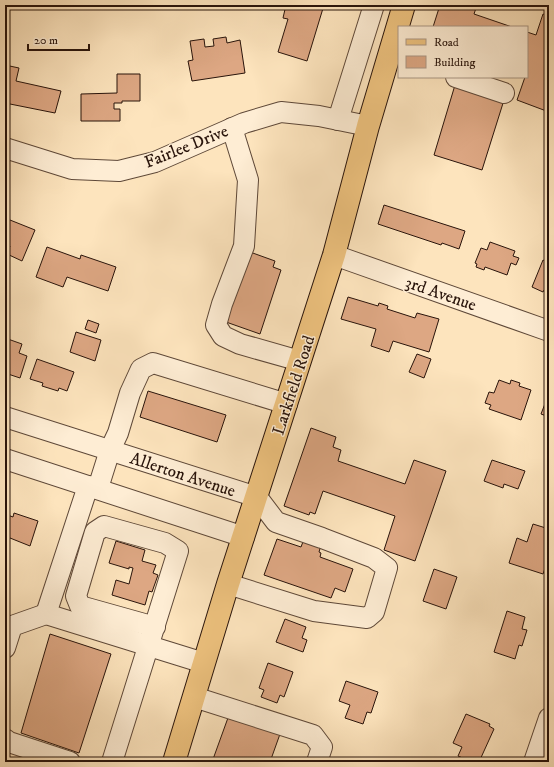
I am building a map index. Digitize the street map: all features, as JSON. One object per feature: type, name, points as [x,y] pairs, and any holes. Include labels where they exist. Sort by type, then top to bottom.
[{"type":"main road","name":"Larkfield Road","points":[[400,26],[404,5]]},
{"type":"main road","name":"Larkfield Road","points":[[174,762],[228,584],[334,255],[368,126],[394,57],[398,36]]},
{"type":"street","points":[[338,120],[374,5]]},
{"type":"street","points":[[459,78],[504,93]]},
{"type":"street","name":"Fairlee Drive","points":[[5,148],[72,169],[119,171],[155,162],[244,123],[281,112],[319,116],[368,126]]},
{"type":"street","points":[[232,128],[248,180],[244,246],[222,304],[216,325],[223,336],[240,344],[300,361]]},
{"type":"street","name":"3rd Avenue","points":[[334,255],[549,331]]},
{"type":"street","points":[[110,450],[118,434],[130,393],[141,369],[153,363],[286,404]]},
{"type":"street","name":"Allerton Avenue","points":[[5,417],[257,497]]},
{"type":"street","name":"Allerton Avenue","points":[[46,614],[93,487],[110,450]]},
{"type":"street","points":[[5,459],[244,537]]},
{"type":"street","points":[[228,584],[314,611],[367,618],[374,612],[387,568],[374,558],[276,522],[257,497]]},
{"type":"street","points":[[112,762],[152,637],[178,552],[165,543],[104,526],[95,532],[76,596],[80,606],[152,637],[204,664]]},
{"type":"street","points":[[5,648],[8,625],[46,614],[152,637]]},
{"type":"street","points":[[194,697],[313,735],[322,747],[317,762]]},
{"type":"street","points":[[534,762],[549,718]]},
{"type":"street","points":[[5,739],[9,742],[70,762]]},
{"type":"building","points":[[286,5],[324,5],[307,61],[278,52],[288,19],[283,18]]},
{"type":"building","points":[[440,5],[477,5],[474,14],[509,26],[433,26]]},
{"type":"building","points":[[543,14],[549,16],[549,112],[517,100],[525,78],[528,78],[528,32],[536,35]]},
{"type":"building","points":[[226,37],[227,43],[240,40],[245,73],[192,81],[188,61],[193,60],[190,41],[204,39],[205,47],[214,46],[213,39]]},
{"type":"building","points":[[5,65],[19,68],[16,81],[61,91],[55,113],[5,103]]},
{"type":"building","points":[[117,74],[140,74],[140,101],[122,101],[122,103],[114,103],[114,109],[120,109],[120,121],[81,121],[81,94],[117,93]]},
{"type":"building","points":[[455,85],[504,100],[482,170],[434,155]]},
{"type":"building","points":[[384,205],[465,231],[459,249],[442,243],[441,245],[378,224]]},
{"type":"building","points":[[5,218],[35,230],[22,261],[7,254],[10,246],[5,244]]},
{"type":"building","points":[[490,242],[515,251],[513,256],[519,258],[516,265],[511,263],[507,275],[485,267],[484,270],[476,267],[477,264],[475,263],[481,248],[487,250]]},
{"type":"building","points":[[47,247],[80,259],[81,255],[116,267],[108,291],[67,277],[63,287],[36,277]]},
{"type":"building","points":[[250,252],[275,261],[273,267],[281,270],[260,334],[226,322]]},
{"type":"building","points":[[543,260],[549,263],[549,292],[544,290],[543,292],[532,287]]},
{"type":"building","points":[[348,297],[378,306],[379,303],[388,306],[387,309],[415,318],[417,313],[439,319],[429,352],[393,341],[389,352],[371,346],[376,329],[341,319]]},
{"type":"building","points":[[88,320],[99,324],[96,333],[85,329]]},
{"type":"building","points":[[76,332],[101,340],[95,361],[70,352]]},
{"type":"building","points":[[5,338],[22,344],[19,353],[27,356],[20,378],[5,373]]},
{"type":"building","points":[[417,354],[431,359],[424,378],[409,372]]},
{"type":"building","points":[[37,359],[74,372],[67,391],[59,388],[58,391],[42,386],[43,383],[30,379]]},
{"type":"building","points":[[499,380],[510,384],[511,380],[520,383],[519,386],[531,390],[521,420],[489,409],[491,405],[485,403],[489,392],[494,393]]},
{"type":"building","points":[[148,391],[226,415],[217,442],[140,417]]},
{"type":"building","points":[[549,396],[549,417],[541,414]]},
{"type":"building","points":[[311,428],[336,437],[333,447],[341,450],[338,461],[405,484],[414,460],[446,471],[415,561],[384,550],[395,516],[323,491],[315,514],[310,512],[309,515],[284,506]]},
{"type":"building","points":[[492,460],[525,471],[518,489],[504,484],[503,488],[484,481]]},
{"type":"building","points":[[14,513],[38,521],[30,546],[5,536],[5,514],[13,517]]},
{"type":"building","points":[[533,524],[549,529],[549,557],[543,574],[509,563],[517,538],[527,542]]},
{"type":"building","points":[[277,539],[301,547],[304,539],[321,545],[319,552],[321,553],[320,557],[353,569],[345,592],[335,588],[331,598],[264,575]]},
{"type":"building","points":[[116,541],[145,550],[142,561],[156,565],[153,573],[158,575],[152,592],[149,591],[145,605],[112,595],[116,580],[129,584],[133,568],[129,567],[129,569],[109,563]]},
{"type":"building","points":[[434,569],[457,577],[446,609],[423,601]]},
{"type":"building","points":[[507,611],[525,617],[522,629],[527,630],[522,646],[519,645],[515,659],[494,652]]},
{"type":"building","points":[[285,619],[306,627],[302,638],[307,640],[303,652],[276,642]]},
{"type":"building","points":[[50,634],[111,654],[79,753],[21,733]]},
{"type":"building","points":[[268,663],[293,672],[284,697],[280,695],[277,703],[261,697],[264,690],[259,688]]},
{"type":"building","points":[[346,681],[378,692],[371,713],[367,712],[363,724],[345,718],[350,705],[339,701]]},
{"type":"building","points":[[466,714],[490,724],[489,726],[494,729],[479,762],[472,762],[458,756],[462,747],[453,743]]},
{"type":"building","points":[[229,715],[280,734],[270,762],[212,762]]}]
